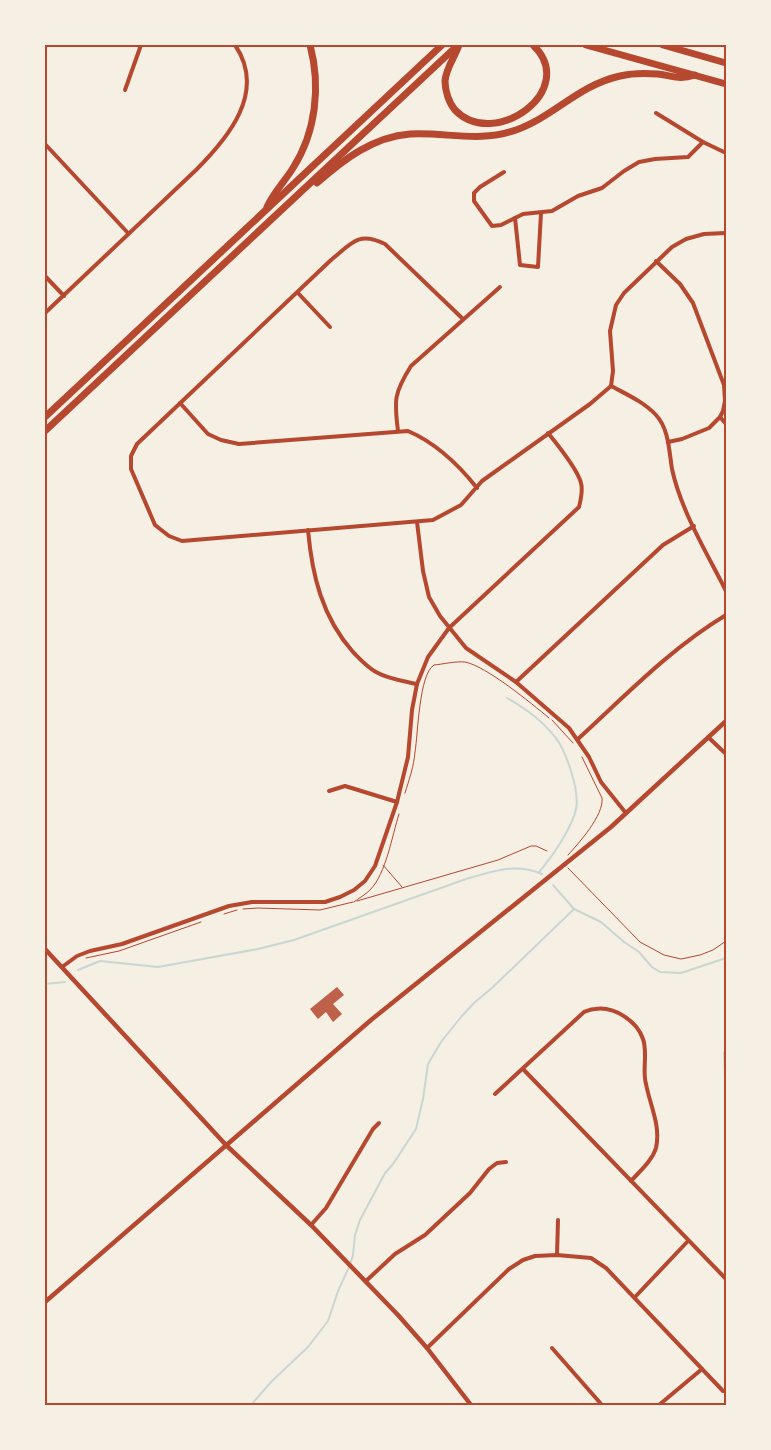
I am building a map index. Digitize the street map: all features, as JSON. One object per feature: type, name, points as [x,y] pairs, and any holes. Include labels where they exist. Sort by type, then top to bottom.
[{"type":"highway","points":[[265,211],[271,197],[300,156],[311,125],[315,105],[316,79],[310,45]]},
{"type":"highway","points":[[45,417],[442,45]]},
{"type":"highway","points":[[458,45],[445,80],[447,94],[453,107],[463,118],[483,124],[496,123],[525,111],[542,94],[547,78],[547,68],[544,59],[533,45]]},
{"type":"highway","points":[[45,431],[458,45]]},
{"type":"highway","points":[[586,45],[725,84]]},
{"type":"highway","points":[[662,45],[726,63]]},
{"type":"highway","points":[[284,207],[346,158],[387,139],[410,134],[477,138],[492,137],[530,124],[576,94],[608,78],[642,73],[684,79],[695,75]]},
{"type":"street","points":[[125,90],[142,45]]},
{"type":"street","points":[[45,313],[218,147],[233,126],[244,98],[246,81],[243,64],[235,45]]},
{"type":"street","points":[[656,113],[703,142],[726,153]]},
{"type":"street","points":[[504,172],[474,193],[474,201],[492,226],[501,225],[523,214],[552,210],[578,196],[602,188],[639,162],[688,157],[703,142]]},
{"type":"street","points":[[45,144],[128,233]]},
{"type":"street","points":[[515,218],[520,265],[538,267],[541,213]]},
{"type":"street","points":[[463,320],[385,244],[373,238],[362,237],[347,247],[137,444],[131,456],[131,469],[156,525],[168,536],[182,541],[417,522],[433,520],[454,510],[461,505],[482,481],[590,404],[611,386],[613,370],[610,330],[616,305],[624,293],[672,247],[686,239],[704,234],[726,233]]},
{"type":"street","points":[[656,261],[680,284],[693,303],[703,325],[724,385],[725,401],[720,416],[709,428],[682,439],[668,442]]},
{"type":"street","points":[[45,276],[64,296]]},
{"type":"street","points":[[398,431],[395,404],[401,381],[411,366],[500,286]]},
{"type":"street","points":[[298,292],[330,327]]},
{"type":"street","points":[[611,386],[646,406],[657,416],[665,429],[672,470],[681,500],[726,591]]},
{"type":"street","points":[[180,403],[208,434],[221,440],[239,444],[408,431],[424,438],[449,457],[477,488]]},
{"type":"street","points":[[720,416],[726,424]]},
{"type":"street","points":[[62,967],[77,956],[90,951],[122,944],[229,906],[252,902],[325,902],[354,890],[365,881],[375,866],[397,802],[408,757],[412,710],[417,684],[428,657],[449,628],[579,507],[582,495],[581,482],[569,461],[548,433]]},
{"type":"street","points":[[417,522],[423,571],[430,597],[440,616],[466,648],[516,682],[563,723],[578,739],[601,782],[625,812]]},
{"type":"street","points":[[516,682],[663,545],[694,526]]},
{"type":"street","points":[[308,530],[310,558],[316,586],[326,611],[344,641],[362,662],[375,672],[390,678],[417,684]]},
{"type":"street","points":[[578,739],[673,652],[726,614]]},
{"type":"street","points":[[45,1302],[371,1020],[610,827],[726,721]]},
{"type":"street","points":[[708,737],[726,754]]},
{"type":"street","points":[[329,791],[345,786],[397,802]]},
{"type":"street","points":[[45,949],[226,1144],[311,1225],[366,1281],[427,1348],[471,1405]]},
{"type":"street","points":[[495,1094],[584,1012],[595,1009],[609,1010],[624,1016],[638,1028],[644,1040],[645,1082],[656,1120],[657,1134],[656,1148],[650,1160],[631,1181]]},
{"type":"street","points":[[523,1069],[688,1242],[726,1279]]},
{"type":"street","points":[[311,1225],[326,1208],[373,1129],[380,1123]]},
{"type":"street","points":[[366,1281],[395,1254],[425,1235],[470,1193],[497,1163],[506,1162]]},
{"type":"street","points":[[557,1255],[558,1220]]},
{"type":"street","points":[[635,1297],[688,1242]]},
{"type":"street","points":[[427,1348],[509,1269],[523,1260],[535,1256],[579,1256],[598,1262],[635,1297],[723,1391]]},
{"type":"street","points":[[552,1348],[602,1405]]},
{"type":"street","points":[[659,1405],[702,1369]]},
{"type":"path","points":[[404,797],[416,752],[420,702],[427,672],[434,665],[464,662],[494,676],[552,721],[576,747]]},
{"type":"path","points":[[582,755],[602,798],[602,804],[588,830],[563,859],[568,869],[640,942],[664,955],[681,959],[700,955],[713,950],[726,941]]},
{"type":"path","points":[[354,902],[374,886],[383,865],[399,814]]},
{"type":"path","points":[[383,865],[402,888]]},
{"type":"building","points":[[337,987],[344,995],[333,1004],[342,1014],[333,1022],[326,1012],[318,1019],[310,1009]]},
{"type":"waterway","points":[[507,698],[533,715],[555,737],[568,761],[576,792],[577,802],[574,817],[566,833],[539,872]]},
{"type":"waterway","points":[[78,970],[100,961],[158,967],[258,949],[294,940],[469,878],[505,869],[523,869],[542,874]]},
{"type":"waterway","points":[[553,885],[574,909],[601,922],[639,952],[652,967],[660,972],[681,973],[726,958]]},
{"type":"waterway","points":[[251,1405],[272,1381],[308,1347],[328,1321],[338,1291],[350,1265],[355,1235],[360,1220],[385,1173],[416,1129],[428,1064],[441,1042],[474,1003],[574,909]]},
{"type":"waterway","points":[[45,984],[65,982]]},
{"type":"waterway","points":[[726,1049],[724,1053],[726,1099]]}]
